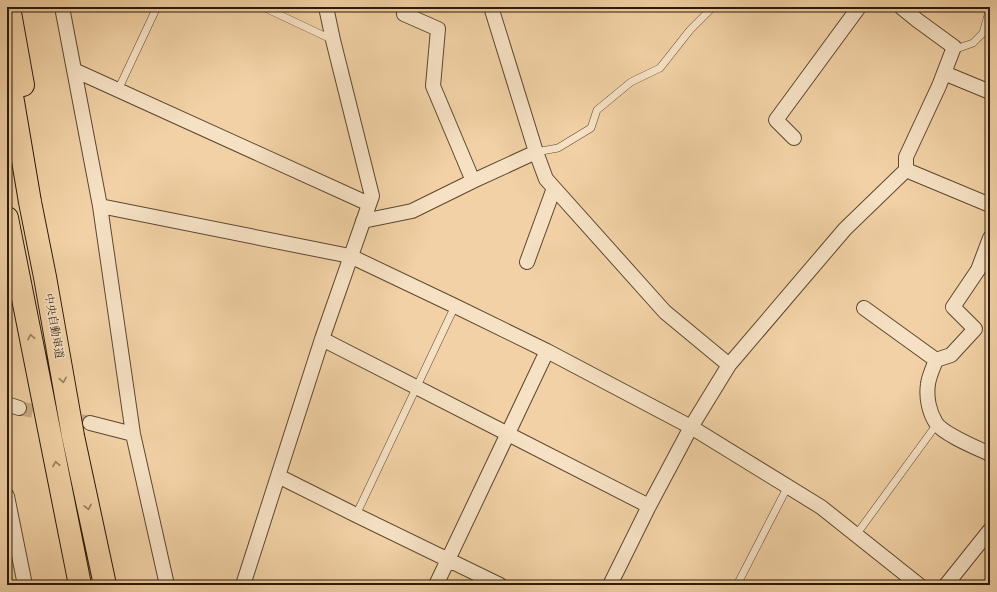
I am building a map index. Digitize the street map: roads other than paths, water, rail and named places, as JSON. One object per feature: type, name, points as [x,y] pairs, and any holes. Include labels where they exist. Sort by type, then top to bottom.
[{"type":"highway","points":[[9,7],[53,257],[45,277]]},
{"type":"highway","name":"中央自動車道","points":[[7,66],[30,202],[73,436],[105,585]]},
{"type":"highway","points":[[7,218],[80,585]]},
{"type":"street","points":[[62,7],[100,206],[133,434],[167,585]]},
{"type":"street","points":[[243,585],[322,339],[372,196],[326,7]]},
{"type":"street","points":[[404,7],[404,14],[438,29],[433,86],[473,181]]},
{"type":"street","points":[[491,7],[536,152],[546,179],[665,312],[729,365]]},
{"type":"street","points":[[794,138],[776,120],[859,7]]},
{"type":"street","points":[[610,585],[691,426],[729,365],[845,229],[906,170],[906,157],[944,73],[954,47],[901,7]]},
{"type":"street","points":[[74,70],[369,204]]},
{"type":"street","points":[[944,73],[990,92]]},
{"type":"street","points":[[363,221],[412,211],[536,152]]},
{"type":"street","points":[[906,170],[990,205]]},
{"type":"street","points":[[527,262],[554,188]]},
{"type":"street","points":[[100,206],[350,256],[546,351],[691,426],[822,507],[919,585]]},
{"type":"street","points":[[936,360],[951,355],[975,329],[953,307],[978,270],[990,238]]},
{"type":"street","points":[[864,308],[936,360]]},
{"type":"street","points":[[322,339],[649,506]]},
{"type":"street","points":[[436,585],[546,351]]},
{"type":"street","points":[[936,360],[928,383],[928,395],[929,408],[937,424],[947,433],[990,454]]},
{"type":"street","points":[[90,423],[133,434]]},
{"type":"street","points":[[278,476],[500,585]]},
{"type":"street","points":[[7,496],[25,585]]},
{"type":"street","points":[[946,585],[990,530]]},
{"type":"lane","points":[[118,90],[157,7]]},
{"type":"lane","points":[[263,7],[333,40]]},
{"type":"lane","points":[[536,152],[558,148],[591,128],[597,110],[631,82],[660,68],[690,30],[713,7]]},
{"type":"lane","points":[[953,50],[972,43],[983,33],[990,8]]},
{"type":"lane","points":[[356,515],[455,306]]},
{"type":"lane","points":[[856,535],[937,424]]},
{"type":"lane","points":[[737,585],[788,486]]},
{"type":"tunnel","points":[[19,408],[90,423]]}]
